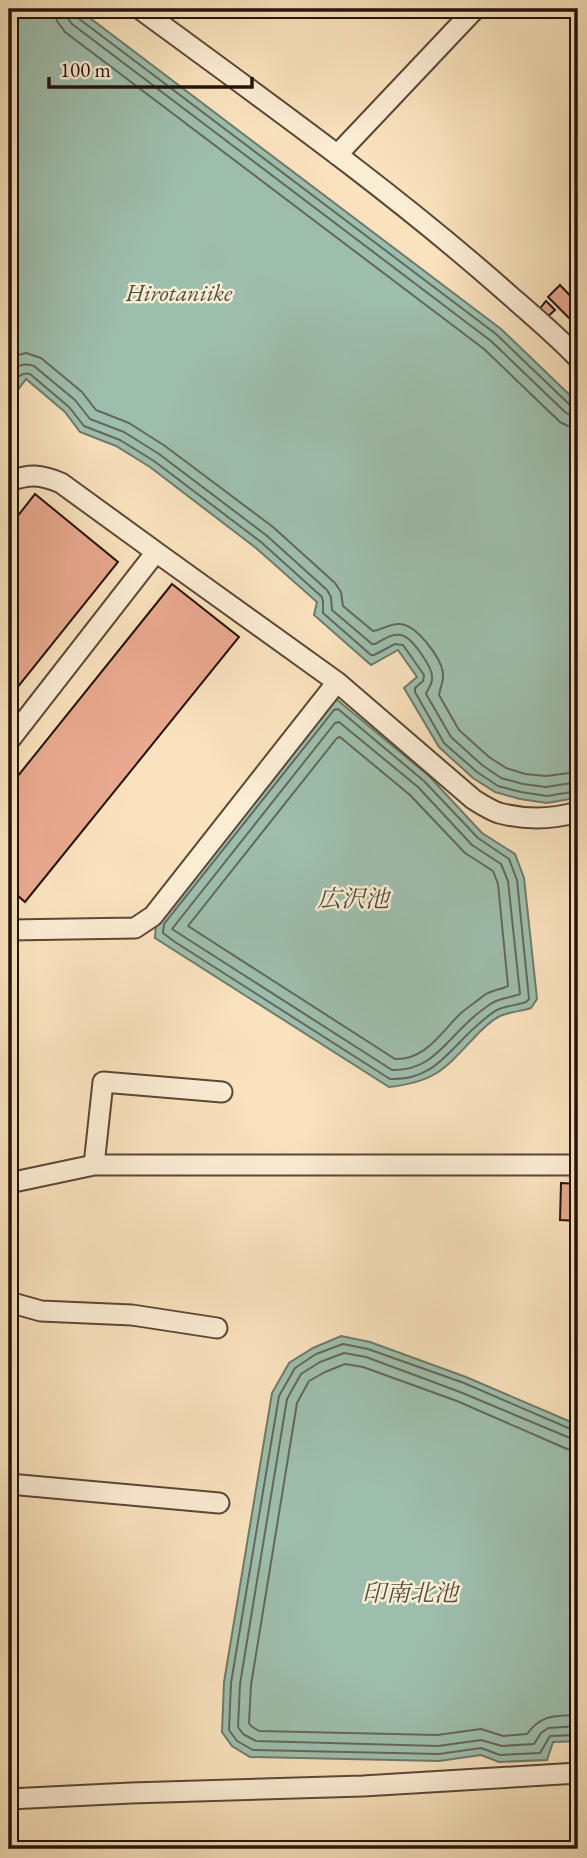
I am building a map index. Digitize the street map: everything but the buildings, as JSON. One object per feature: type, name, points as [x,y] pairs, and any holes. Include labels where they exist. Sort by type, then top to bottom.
[{"type":"street","points":[[140,9],[337,155],[470,260],[578,358]]},
{"type":"street","points":[[337,155],[475,9]]},
{"type":"street","points":[[9,481],[24,476],[44,476],[61,482],[337,682],[473,799],[497,812],[539,818],[578,812]]},
{"type":"street","points":[[9,741],[156,552]]},
{"type":"street","points":[[9,930],[135,928],[153,916],[337,682]]},
{"type":"street","points":[[94,1165],[103,1082],[222,1092]]},
{"type":"street","points":[[9,1183],[94,1165],[578,1165]]},
{"type":"street","points":[[9,1302],[41,1311],[132,1315],[217,1328]]},
{"type":"street","points":[[9,1484],[219,1503]]},
{"type":"street","points":[[9,1799],[363,1786],[578,1773]]},
{"type":"water","name":"Hirotaniike","points":[[9,9],[78,9],[501,329],[578,403],[576,798],[547,803],[520,799],[495,792],[473,778],[439,747],[404,688],[417,677],[398,650],[371,665],[314,615],[317,602],[256,548],[150,467],[116,446],[80,432],[65,412],[26,379],[9,402]]},
{"type":"water","name":"広沢池","points":[[335,698],[429,776],[482,833],[515,854],[524,878],[537,999],[531,1008],[492,1021],[436,1073],[404,1085],[389,1087],[155,938],[156,922]]},
{"type":"water","name":"印南北池","points":[[341,1336],[370,1342],[466,1377],[578,1425],[578,1741],[553,1742],[547,1760],[499,1762],[481,1755],[439,1761],[250,1757],[232,1746],[222,1732],[224,1682],[272,1393],[289,1363],[313,1348]]}]
